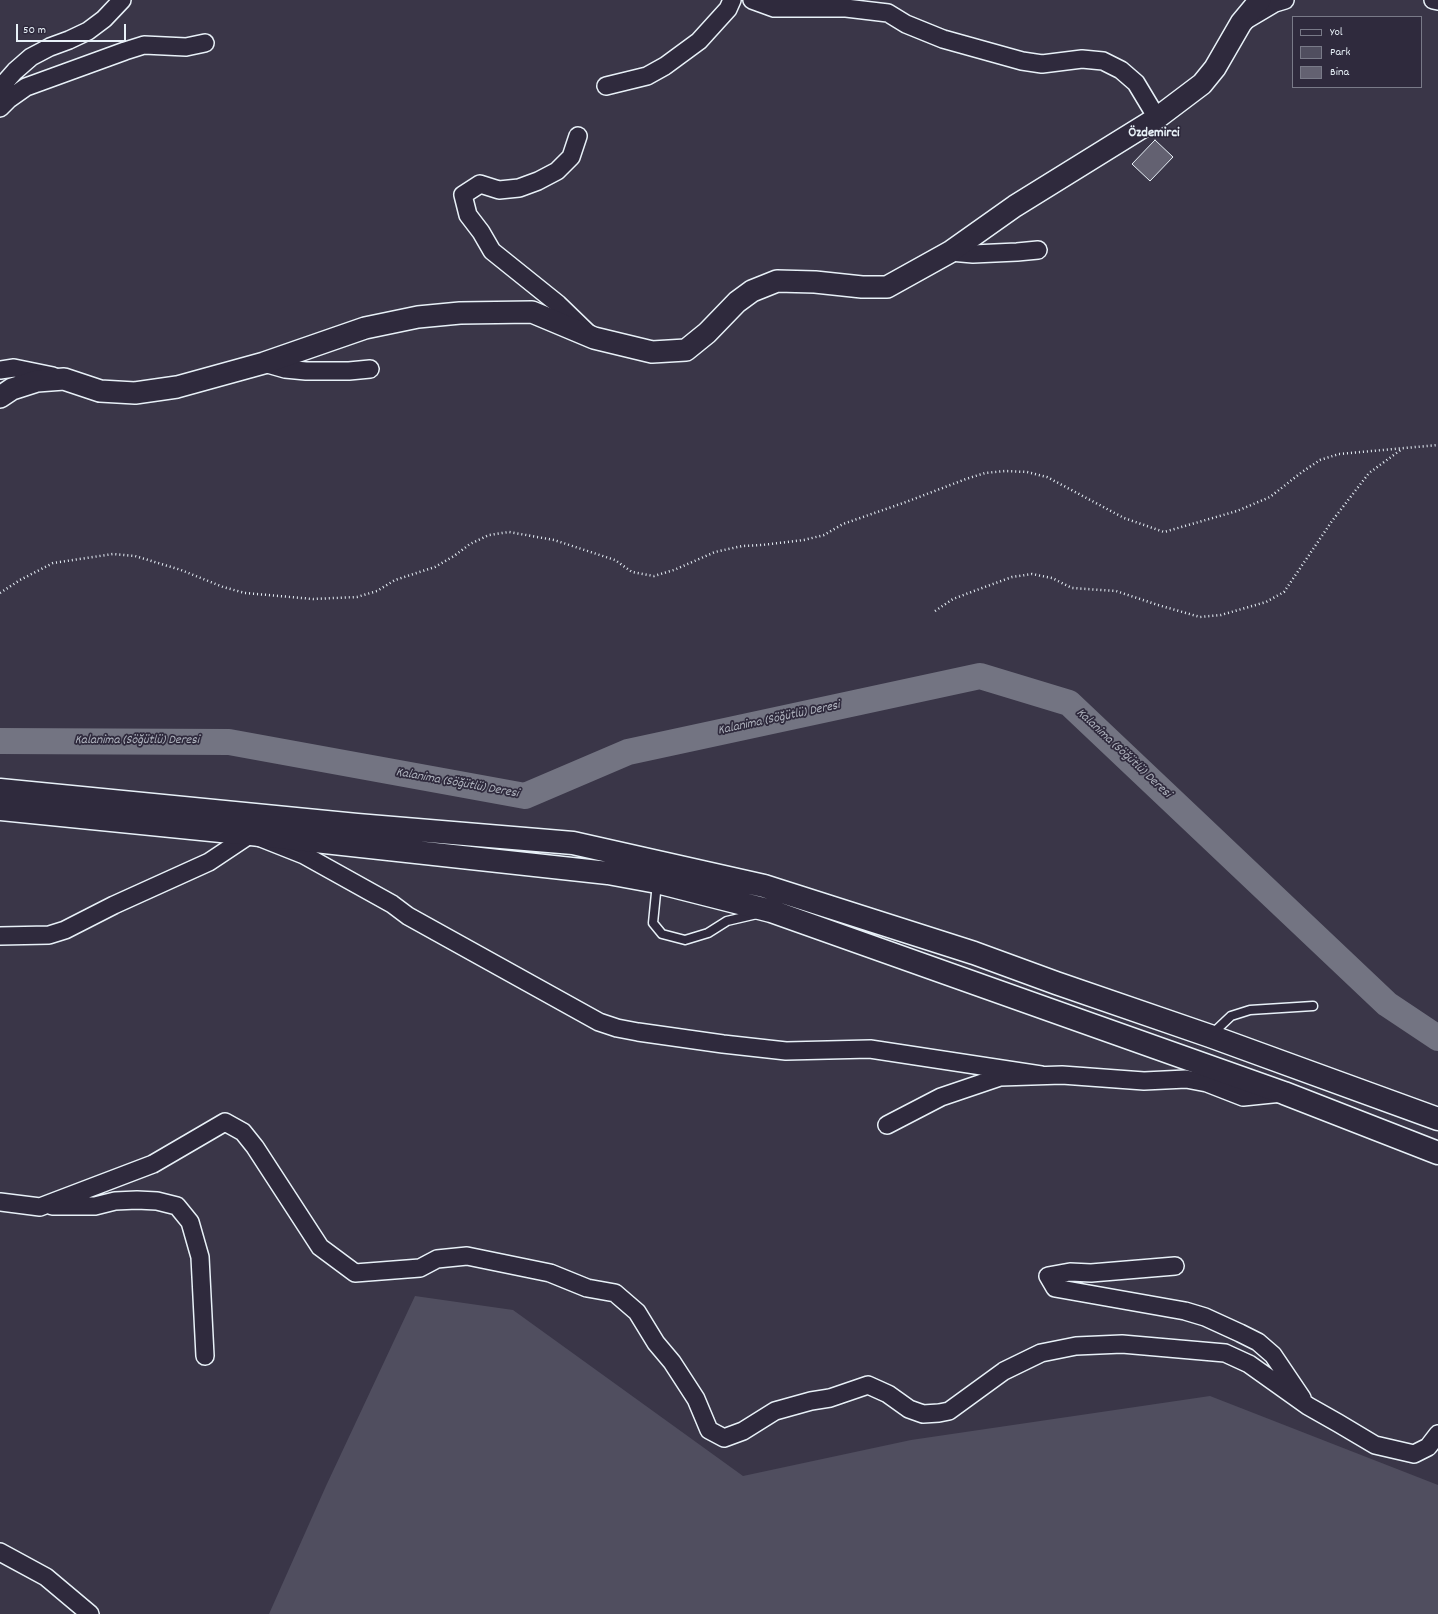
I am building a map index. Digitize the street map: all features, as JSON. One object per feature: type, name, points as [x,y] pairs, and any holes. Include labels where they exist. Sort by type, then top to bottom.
[{"type":"main road","points":[[0,790],[357,825],[573,843],[764,886],[974,953],[1210,1036],[1438,1119]]},
{"type":"main road","points":[[0,809],[608,872],[657,882],[771,911],[1284,1093],[1438,1153]]},
{"type":"street","points":[[0,88],[15,71],[31,57],[50,47],[88,31],[104,19],[122,0]]},
{"type":"street","points":[[606,86],[647,76],[665,66],[699,41],[728,9],[732,0]]},
{"type":"street","points":[[752,0],[774,8],[846,8],[888,13],[906,24],[943,39],[1022,61],[1042,64],[1082,59],[1103,61],[1121,70],[1136,82],[1157,118]]},
{"type":"street","points":[[0,370],[14,368],[64,379],[100,391],[134,393],[176,387],[264,363],[365,328],[418,317],[460,313],[532,312],[594,338],[652,352],[686,350],[707,333],[737,302],[752,291],[777,281],[815,282],[862,287],[887,287],[950,252],[1015,206],[1157,118],[1202,84],[1215,68],[1241,23],[1251,0]]},
{"type":"street","points":[[1241,23],[1260,0]]},
{"type":"street","points":[[1241,23],[1275,3],[1285,0]]},
{"type":"street","points":[[1433,0],[1438,1]]},
{"type":"street","points":[[0,108],[9,99],[26,88],[85,67],[125,50],[144,45],[186,47],[205,44]]},
{"type":"street","points":[[578,136],[571,157],[556,171],[538,181],[519,188],[499,190],[480,184],[463,195],[468,215],[481,232],[492,251],[558,304],[594,338]]},
{"type":"street","points":[[950,252],[980,254],[1038,250]]},
{"type":"street","points":[[264,363],[285,369],[306,371],[349,371],[370,368]]},
{"type":"street","points":[[0,397],[12,389],[38,381],[64,379]]},
{"type":"street","points":[[0,936],[49,935],[65,930],[114,904],[209,862],[251,834],[304,855],[392,904],[408,916],[599,1022],[617,1028],[680,1039],[786,1051],[870,1049],[1041,1074]]},
{"type":"street","points":[[887,1125],[941,1097],[1000,1077],[1041,1074],[1082,1075],[1144,1081],[1186,1079],[1207,1083],[1243,1097],[1284,1093]]},
{"type":"street","points":[[40,1206],[153,1164],[225,1122],[242,1132],[254,1147],[320,1247],[355,1273],[420,1268],[437,1259],[467,1256],[550,1273],[587,1288],[614,1293],[637,1312],[656,1343],[672,1362],[696,1399],[709,1430],[724,1438],[743,1431],[775,1411],[811,1401],[830,1398],[868,1385],[888,1394],[909,1409],[923,1414],[949,1411],[1004,1371],[1040,1352],[1076,1346],[1122,1344],[1225,1353],[1249,1364],[1308,1406],[1374,1445],[1414,1454],[1428,1447],[1438,1434]]},
{"type":"street","points":[[0,1202],[40,1206],[95,1206],[115,1201],[137,1200],[157,1201],[177,1206],[190,1222],[200,1257],[205,1356]]},
{"type":"street","points":[[1175,1266],[1112,1272],[1070,1272],[1048,1276],[1055,1288],[1185,1311],[1204,1317],[1258,1342],[1274,1355],[1308,1406]]},
{"type":"street","points":[[0,1552],[46,1577],[90,1614]]},
{"type":"lane","points":[[657,882],[653,923],[662,934],[685,940],[708,933],[727,921],[771,911]]},
{"type":"lane","points":[[1210,1036],[1231,1016],[1250,1010],[1313,1006]]},
{"type":"path","points":[[0,593],[20,580],[53,563],[113,554],[135,556],[181,570],[223,588],[246,593],[313,599],[357,597],[377,591],[395,580],[435,567],[454,556],[470,544],[489,535],[510,532],[554,540],[615,560],[632,572],[654,576],[674,570],[715,552],[742,546],[804,540],[824,534],[842,524],[906,502],[946,486],[985,473],[1005,471],[1027,472],[1047,477],[1124,518],[1164,532],[1237,511],[1270,497],[1320,460],[1339,454],[1438,445]]},
{"type":"path","points":[[935,611],[953,599],[1012,577],[1032,574],[1052,578],[1072,588],[1116,591],[1158,606],[1200,617],[1221,615],[1266,602],[1284,592],[1332,521],[1369,473],[1402,448]]},
{"type":"green space","points":[[415,1296],[513,1310],[743,1476],[911,1440],[1210,1396],[1438,1485],[1438,1614],[269,1614],[326,1486]]},
{"type":"building","points":[[1155,140],[1173,157],[1150,181],[1132,164]]},
{"type":"waterway","name":"Kalanima (Söğütlü) Deresi","points":[[0,741],[229,742],[525,796],[628,752],[980,676],[1069,703],[1387,1004],[1438,1038]]},
{"type":"district","name":"Özdemirci","points":[[1154,134]]}]
